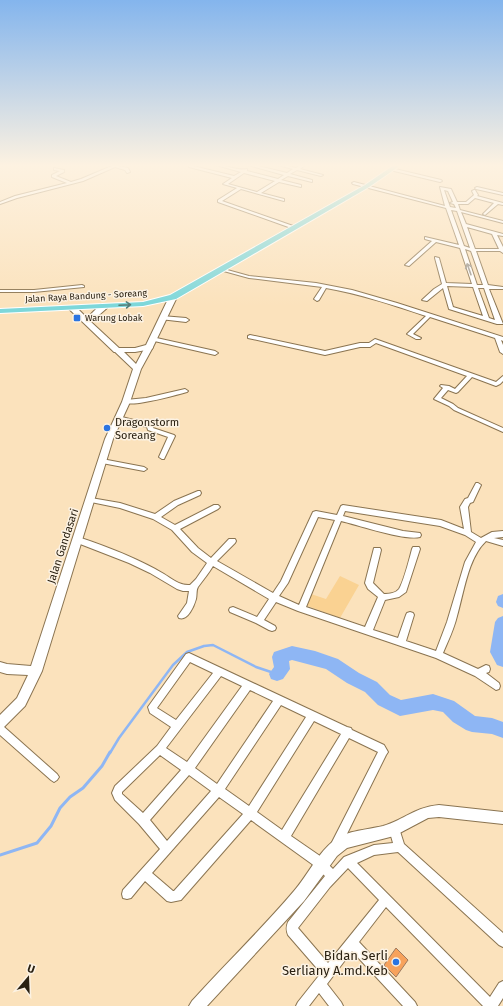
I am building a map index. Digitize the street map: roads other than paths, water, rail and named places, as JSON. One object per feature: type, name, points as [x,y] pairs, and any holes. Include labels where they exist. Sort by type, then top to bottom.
[{"type":"main road","name":"Jalan Raya Bandung - Soreang","points":[[0,311],[143,304],[161,300],[171,300],[322,212]]},
{"type":"main road","points":[[72,308],[88,321],[117,350],[135,350],[150,343],[171,300]]},
{"type":"main road","points":[[88,321],[104,306]]},
{"type":"street","points":[[251,212],[294,228]]},
{"type":"street","points":[[449,212],[486,320]]},
{"type":"street","points":[[460,212],[486,287],[501,323]]},
{"type":"street","points":[[475,212],[503,220]]},
{"type":"street","points":[[477,212],[503,220]]},
{"type":"street","points":[[464,224],[503,235]]},
{"type":"street","points":[[427,238],[461,248],[503,251],[494,233]]},
{"type":"street","points":[[407,265],[435,240]]},
{"type":"street","points":[[437,258],[451,308],[486,320],[501,323]]},
{"type":"street","points":[[222,269],[239,276],[325,286],[429,315],[500,338],[503,352]]},
{"type":"street","points":[[425,300],[445,284],[503,288]]},
{"type":"street","points":[[0,291],[34,291],[82,286]]},
{"type":"street","points":[[317,300],[325,286]]},
{"type":"street","points":[[366,303],[370,298]]},
{"type":"street","points":[[418,338],[410,335],[410,333],[429,315]]},
{"type":"street","points":[[162,318],[186,320]]},
{"type":"street","points":[[250,337],[325,353],[360,345],[370,345],[375,341],[497,384],[503,378]]},
{"type":"street","points":[[150,343],[215,353]]},
{"type":"street","name":"Jalan Gandasari","points":[[0,723],[24,697],[36,671],[102,462],[118,418],[126,402],[137,369],[150,343]]},
{"type":"street","points":[[117,350],[137,369]]},
{"type":"street","points":[[471,375],[456,391],[445,387],[436,399],[451,405],[456,410],[503,430]]},
{"type":"street","points":[[126,402],[146,400],[185,391]]},
{"type":"street","points":[[118,418],[151,426],[150,429],[172,436],[162,457]]},
{"type":"street","points":[[102,462],[144,469]]},
{"type":"street","points":[[468,533],[464,507],[467,501],[474,497],[478,486]]},
{"type":"street","points":[[156,517],[176,504],[198,493]]},
{"type":"street","points":[[91,500],[120,506],[156,517],[175,528],[195,550],[212,562],[275,598],[301,609],[482,671],[496,686]]},
{"type":"street","points":[[175,528],[216,507]]},
{"type":"street","points":[[301,609],[344,507],[437,522],[483,539],[503,543]]},
{"type":"street","points":[[258,621],[275,598],[287,576],[315,515],[318,514],[340,518],[403,534],[417,535]]},
{"type":"street","points":[[438,655],[452,619],[464,572],[483,539],[496,534],[503,534]]},
{"type":"street","points":[[78,540],[130,560],[179,586],[192,588]]},
{"type":"street","points":[[192,588],[212,562],[232,541]]},
{"type":"street","points":[[377,550],[369,583],[371,588],[382,597],[389,598],[399,594],[403,590],[416,549]]},
{"type":"street","points":[[182,616],[194,597],[192,588]]},
{"type":"street","points":[[368,631],[382,597]]},
{"type":"street","points":[[233,610],[272,628]]},
{"type":"street","points":[[401,642],[410,615]]},
{"type":"street","points":[[177,726],[153,710],[152,707],[188,657],[191,657],[219,672],[348,731],[383,751],[332,851],[323,865],[299,896],[197,1006]]},
{"type":"street","points":[[0,667],[7,669],[36,671]]},
{"type":"street","points":[[167,849],[143,820],[118,797],[118,788],[160,749],[219,672]]},
{"type":"street","points":[[143,820],[188,769],[248,685]]},
{"type":"street","points":[[126,894],[218,790],[279,700]]},
{"type":"street","points":[[145,874],[171,898],[177,896],[250,813],[312,715]]},
{"type":"street","points":[[0,729],[54,777]]},
{"type":"street","points":[[284,837],[348,731]]},
{"type":"street","points":[[160,749],[323,865],[333,876]]},
{"type":"street","points":[[332,851],[342,843],[351,839],[394,829],[428,812],[439,811],[503,818]]},
{"type":"street","points":[[394,829],[400,846],[503,941]]},
{"type":"street","points":[[328,972],[291,928],[292,926],[333,876],[348,861],[374,850],[400,846]]},
{"type":"street","points":[[348,861],[491,1006],[503,987]]},
{"type":"street","points":[[302,1006],[386,899]]},
{"type":"street","points":[[352,942],[411,1006]]},
{"type":"street","points":[[319,984],[338,1006]]},
{"type":"waterway","points":[[503,622],[498,652],[503,660]]},
{"type":"waterway","points":[[110,753],[119,738],[173,665],[187,652],[204,646],[213,645],[256,667],[277,674]]},
{"type":"waterway","points":[[277,674],[282,669],[280,657],[292,653],[315,658],[332,664],[353,678],[371,687],[384,700],[400,708],[433,702],[448,706],[459,716],[472,724],[492,726],[503,730]]},
{"type":"waterway","points":[[0,855],[37,843],[51,826],[60,808],[70,797],[83,788],[102,766],[110,752]]},
{"type":"place","name":"Warung Lobak","points":[[77,318]]},
{"type":"place","name":"Dragonstorm Soreang","points":[[107,428]]},
{"type":"place","name":"Bidan Serli Serliany A.md.Keb","points":[[396,962]]}]
